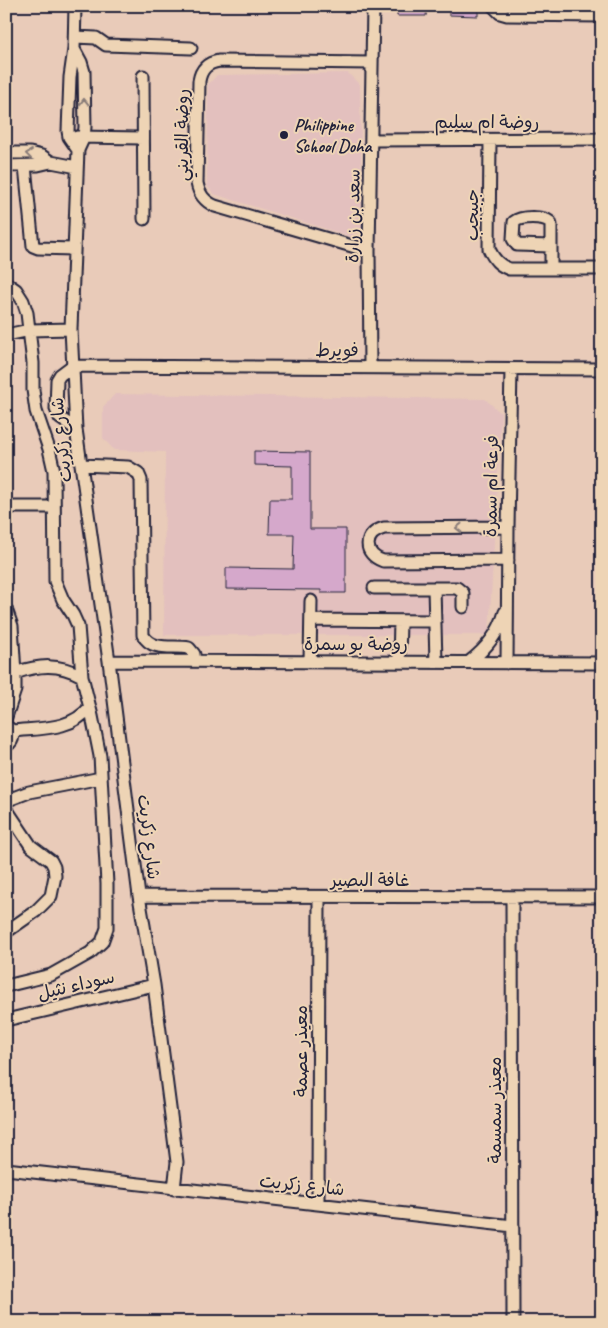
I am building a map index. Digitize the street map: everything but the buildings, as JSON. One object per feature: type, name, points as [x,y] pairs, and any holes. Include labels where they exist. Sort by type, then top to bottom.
[{"type":"street","name":"شارع زكريت","points":[[69,137],[70,77],[75,37],[75,6]]},
{"type":"street","name":"سعد بن زرارة","points":[[370,367],[369,251],[373,6]]},
{"type":"street","points":[[493,6],[500,13],[507,15],[602,16]]},
{"type":"street","points":[[75,37],[96,38],[106,45],[191,48]]},
{"type":"street","name":"شارع زكريت","points":[[74,49],[84,72],[84,137],[78,150],[71,329],[76,428],[177,1162],[174,1189],[513,1226]]},
{"type":"street","name":"روضة القريني","points":[[369,251],[215,206],[204,200],[197,183],[200,75],[207,65],[213,62],[372,63]]},
{"type":"street","points":[[143,76],[144,219]]},
{"type":"street","points":[[69,137],[143,138]]},
{"type":"street","points":[[69,137],[78,150]]},
{"type":"street","name":"روضة ام سليم","points":[[372,140],[602,139]]},
{"type":"street","name":"جبيجب","points":[[490,140],[489,250],[493,258],[509,270],[602,269]]},
{"type":"street","points":[[6,153],[30,153],[42,156],[51,162],[77,167]]},
{"type":"street","points":[[6,166],[25,166],[51,162]]},
{"type":"street","points":[[25,166],[33,246],[38,248],[73,249]]},
{"type":"street","points":[[551,246],[551,269]]},
{"type":"street","points":[[6,283],[16,290],[23,301],[30,330],[36,411],[49,449],[54,471],[55,581],[63,600],[78,626],[82,676],[100,756],[107,884],[107,928],[102,942],[90,953],[51,975],[6,986]]},
{"type":"street","points":[[6,335],[30,330],[71,329]]},
{"type":"street","points":[[72,366],[60,374],[57,380],[56,409],[60,418],[76,428]]},
{"type":"street","name":"فويرط","points":[[72,366],[602,369]]},
{"type":"street","name":"فرعة ام سمرة","points":[[507,663],[511,369]]},
{"type":"street","points":[[81,464],[128,467],[136,470],[140,476],[143,635],[148,642],[156,646],[189,648],[194,654],[194,661]]},
{"type":"street","points":[[6,506],[54,506]]},
{"type":"street","points":[[508,528],[384,528],[372,534],[368,548],[376,559],[383,561],[508,560]]},
{"type":"street","points":[[374,588],[459,589],[462,593],[463,607]]},
{"type":"street","points":[[434,588],[436,662]]},
{"type":"street","points":[[310,661],[311,601]]},
{"type":"street","name":"فرعة ام سمرة","points":[[469,662],[482,652],[494,637],[508,603]]},
{"type":"street","points":[[6,609],[12,626],[10,653],[15,673],[15,690],[6,717]]},
{"type":"street","points":[[311,620],[434,621]]},
{"type":"street","points":[[399,662],[400,621]]},
{"type":"street","name":"روضة بو سمرة","points":[[109,661],[602,663]]},
{"type":"street","points":[[15,673],[33,667],[51,666],[75,672],[82,676]]},
{"type":"street","points":[[6,746],[12,741],[9,729],[66,725],[83,716],[90,707]]},
{"type":"street","points":[[6,932],[40,907],[51,896],[55,876],[51,861],[31,846],[8,814],[12,807],[7,800],[29,792],[102,778]]},
{"type":"street","name":"غافة البصير","points":[[139,896],[602,897]]},
{"type":"street","name":"معيذر عصمة","points":[[318,1204],[319,897]]},
{"type":"street","name":"معيذر سمسمة","points":[[512,898],[513,1322]]},
{"type":"street","name":"سوداء نثيل","points":[[6,1020],[154,985]]},
{"type":"street","points":[[6,1169],[174,1189]]},
{"type":"shaded area","name":"Philippine School Doha","points":[[348,73],[360,85],[362,229],[352,237],[214,194],[207,186],[208,85],[217,75]]},
{"type":"shaded area","points":[[115,394],[485,399],[501,413],[489,635],[164,635],[165,452],[114,450],[103,438],[103,407]]},
{"type":"place","name":"Philippine School Doha","points":[[284,135]]}]
